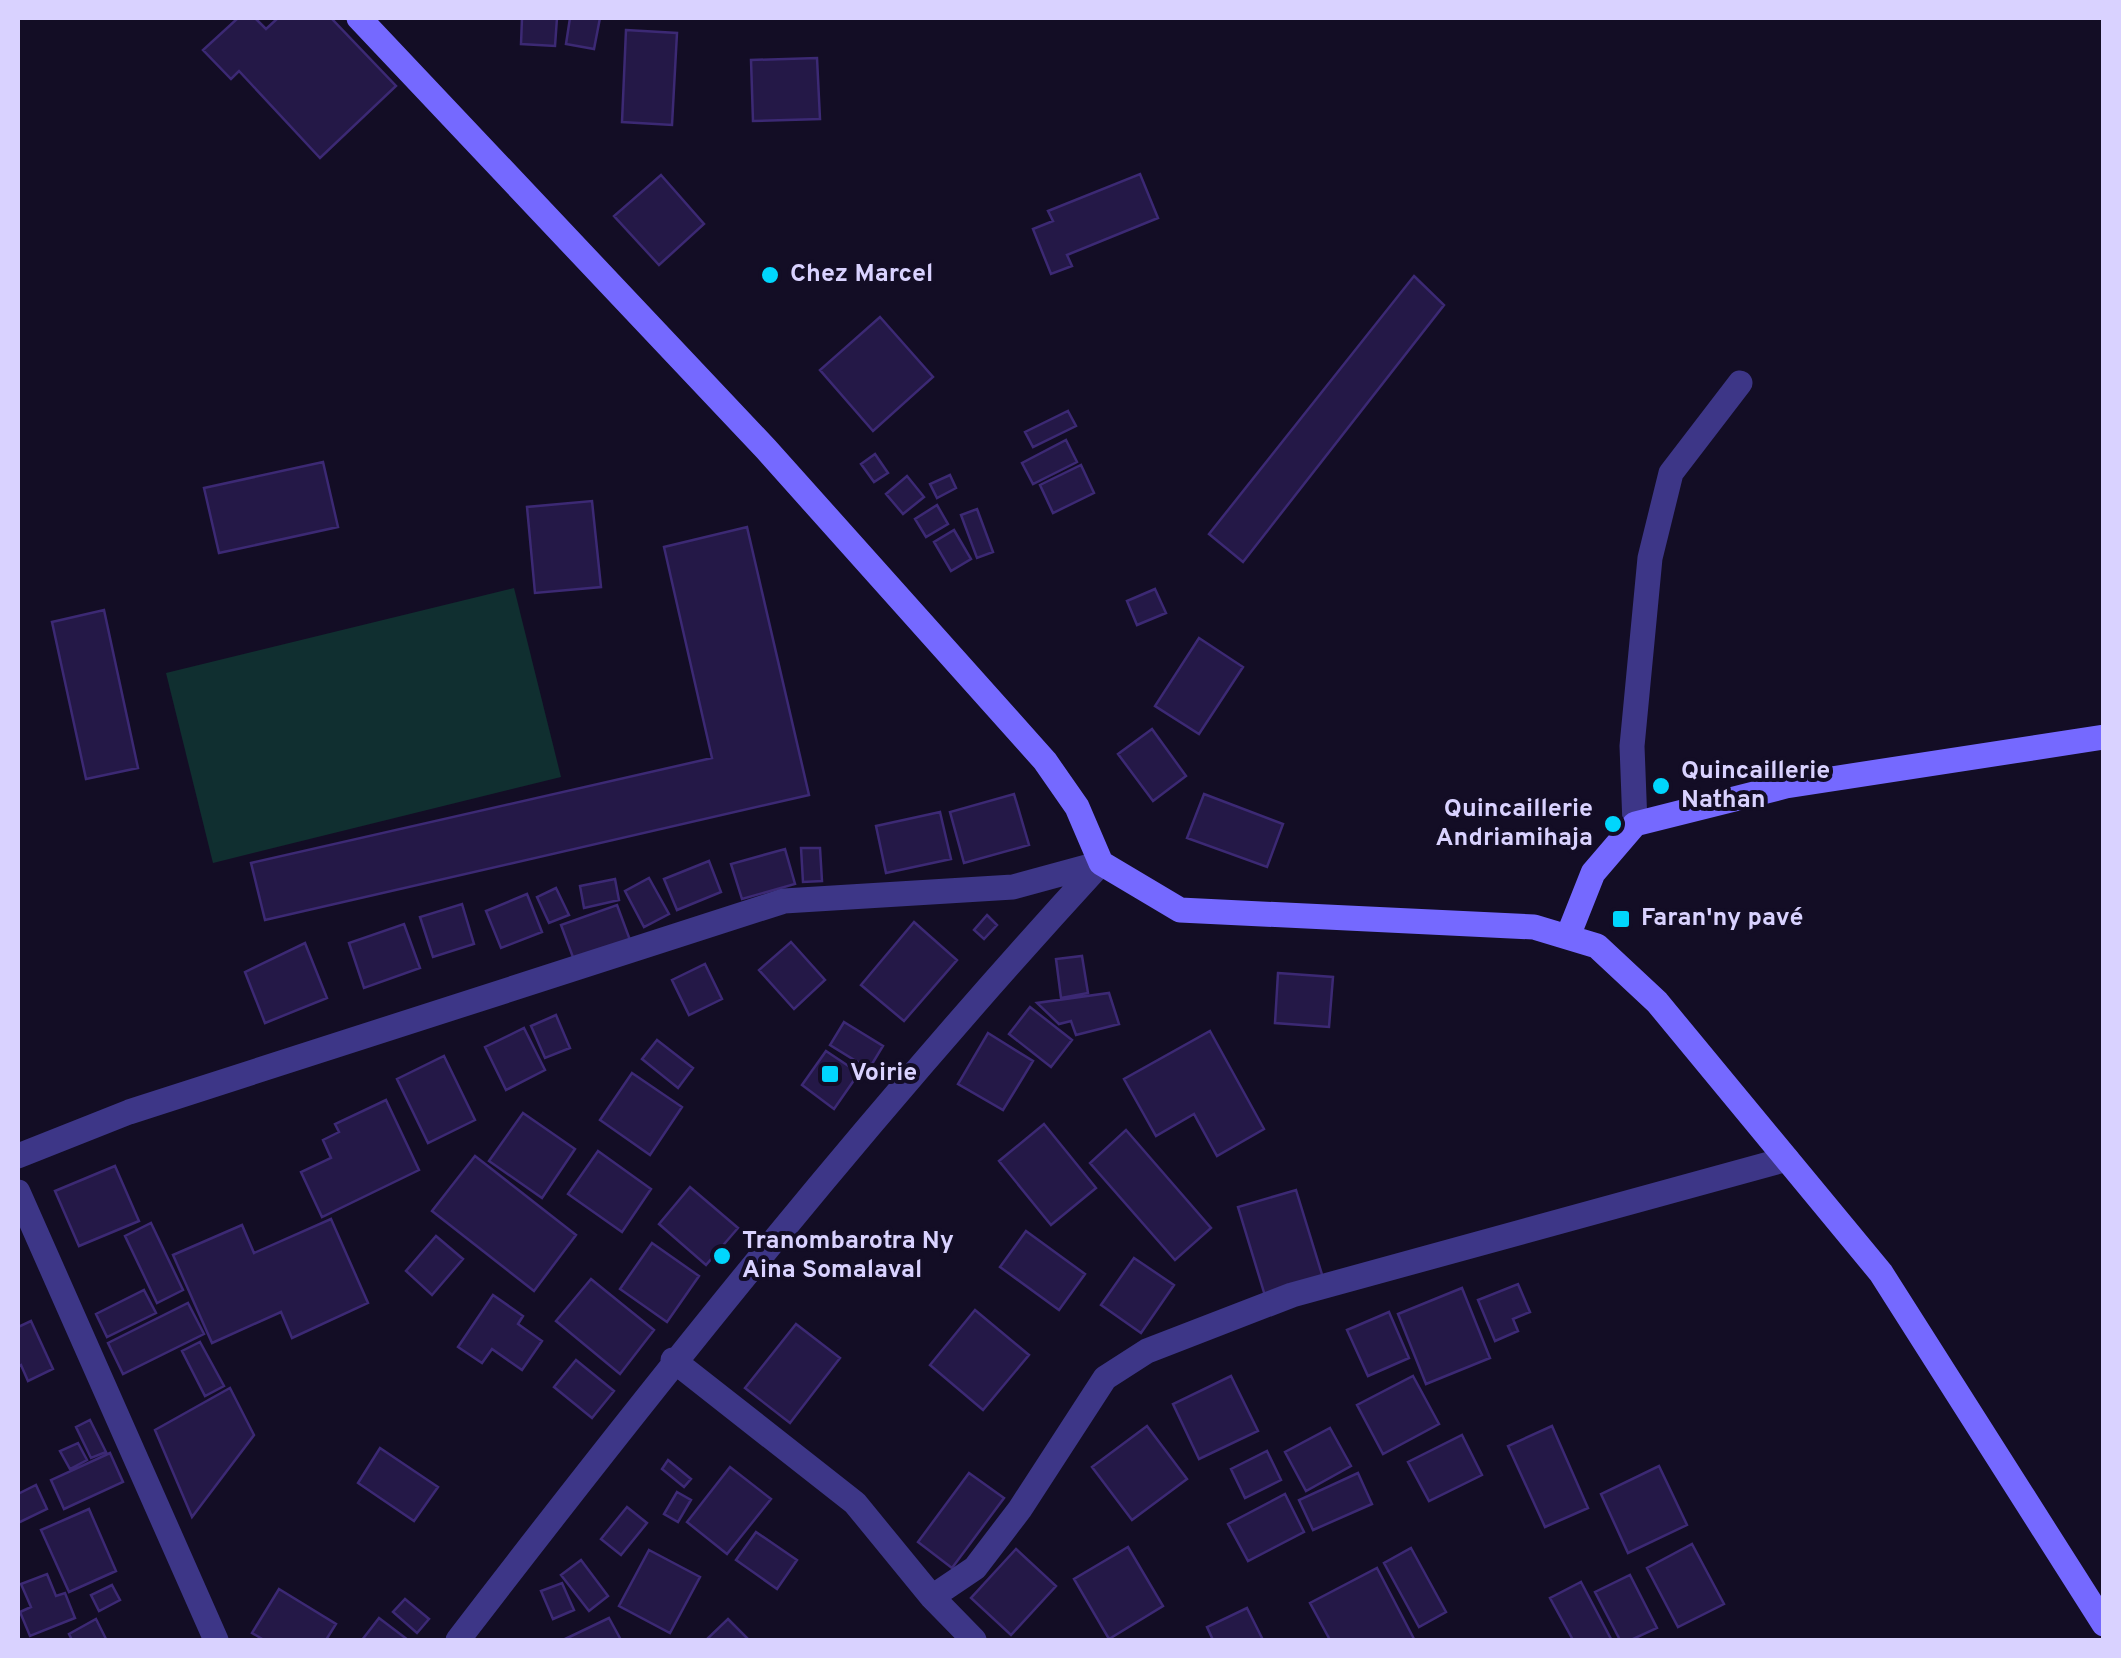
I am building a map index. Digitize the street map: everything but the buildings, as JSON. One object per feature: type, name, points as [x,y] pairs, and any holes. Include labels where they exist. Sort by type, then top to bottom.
[{"type":"main road","points":[[359,18],[766,450],[1045,761],[1077,807],[1101,863],[1180,910],[1534,926],[1597,946],[1657,1002],[1881,1273],[2104,1624]]},
{"type":"main road","points":[[1568,936],[1593,873],[1634,824],[1786,786],[2104,738]]},
{"type":"street","points":[[1634,824],[1632,746],[1650,558],[1670,473],[1740,383]]},
{"type":"street","points":[[18,1156],[130,1112],[784,901],[1013,888],[1101,863]]},
{"type":"street","points":[[458,1640],[673,1360],[886,1102],[1101,863]]},
{"type":"street","points":[[932,1598],[975,1568],[1020,1509],[1105,1378],[1147,1351],[1292,1294],[1786,1158]]},
{"type":"street","points":[[18,1192],[216,1640]]},
{"type":"street","points":[[673,1360],[855,1504],[932,1598],[974,1640]]},
{"type":"green space","points":[[514,588],[561,777],[213,863],[166,673]]},
{"type":"place","name":"Chez Marcel","points":[[770,275]]},
{"type":"place","name":"Quincaillerie Nathan","points":[[1661,786]]},
{"type":"place","name":"Quincaillerie Andriamihaja","points":[[1613,824]]},
{"type":"place","name":"Faran'ny pavé","points":[[1621,919]]},
{"type":"place","name":"Voirie","points":[[830,1074]]},
{"type":"place","name":"Tranombarotra Ny Aina Somalaval","points":[[722,1256]]}]
